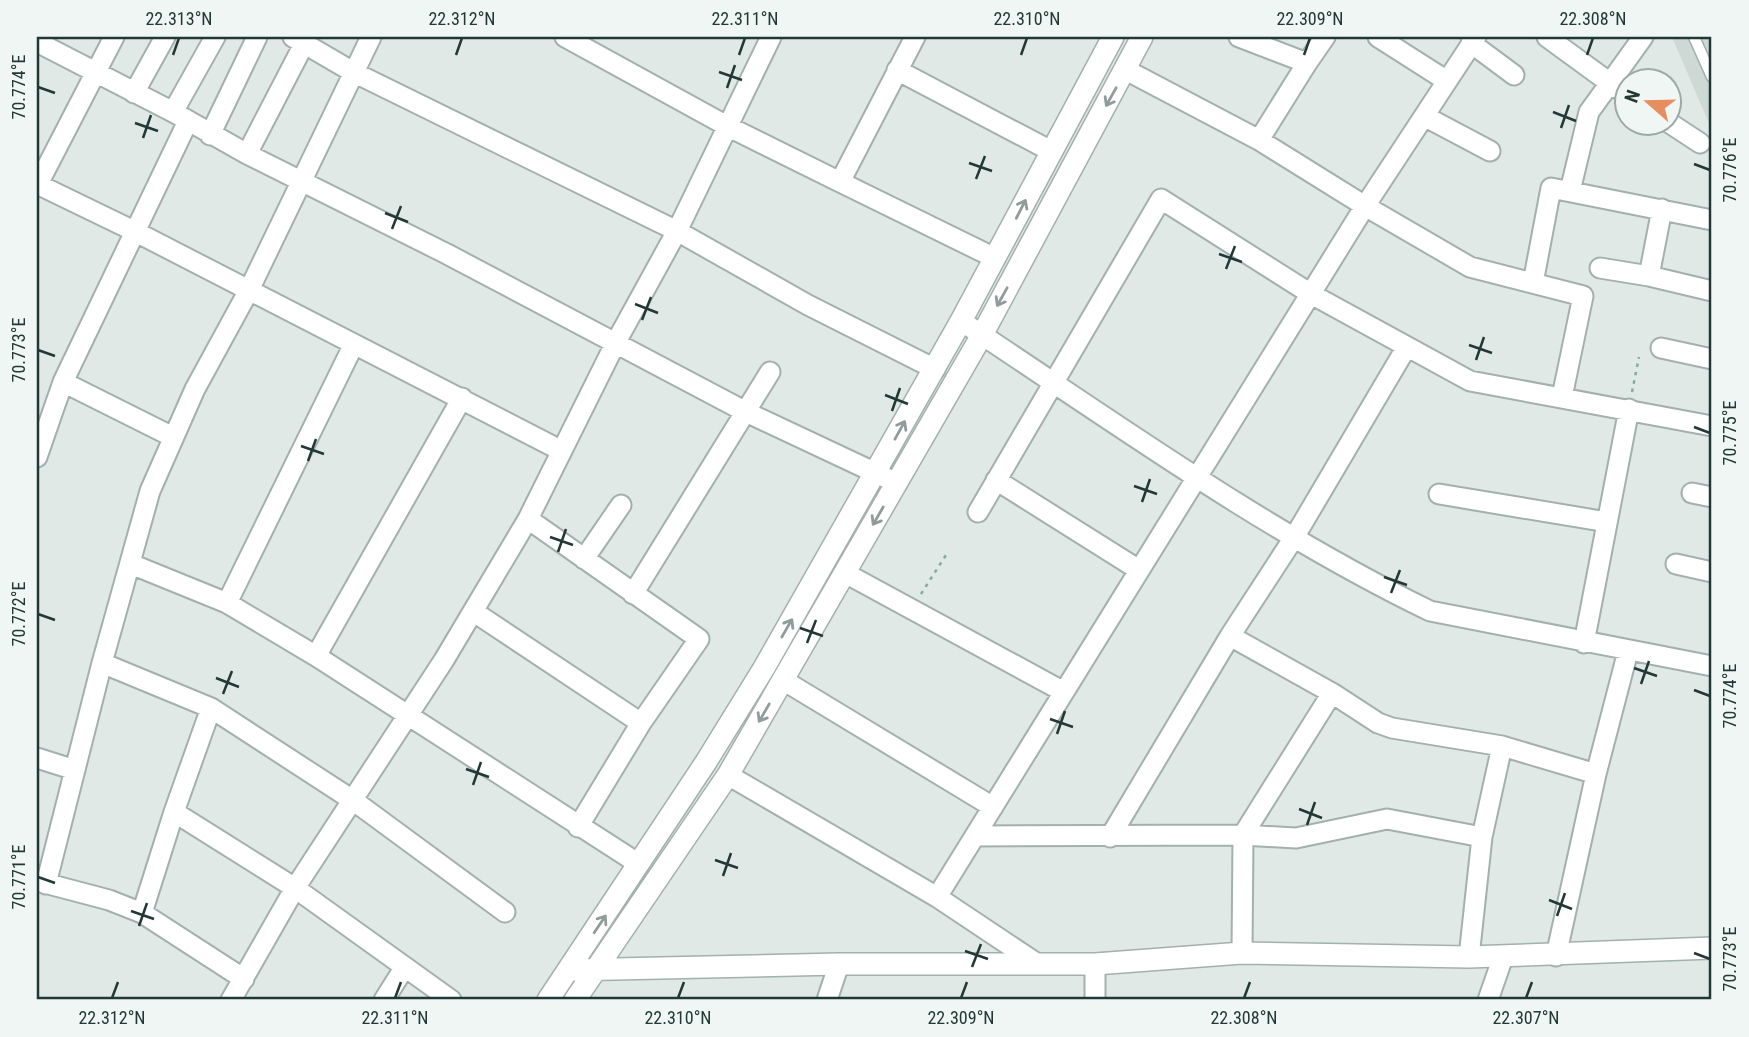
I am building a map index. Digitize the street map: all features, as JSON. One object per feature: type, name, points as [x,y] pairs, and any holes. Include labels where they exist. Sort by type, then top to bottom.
[{"type":"street","points":[[114,37],[37,185],[134,230],[562,451]]},
{"type":"street","points":[[134,93],[165,37]]},
{"type":"street","points":[[37,457],[63,382],[134,230],[215,37]]},
{"type":"street","points":[[211,135],[257,37]]},
{"type":"street","points":[[244,979],[142,913],[109,900],[42,882],[150,491],[173,437],[371,37]]},
{"type":"street","points":[[565,37],[727,126],[995,258]]},
{"type":"street","points":[[231,1000],[295,888],[354,801],[474,612],[528,519],[616,342],[677,231],[771,37]]},
{"type":"street","points":[[840,182],[915,37]]},
{"type":"street","points":[[548,1000],[639,864],[764,668],[935,369],[1113,37]]},
{"type":"street","points":[[575,1000],[728,775],[982,335],[1142,37]]},
{"type":"street","points":[[1239,37],[1307,63]]},
{"type":"street","points":[[1258,140],[1325,37]]},
{"type":"street","points":[[1378,37],[1447,81]]},
{"type":"street","points":[[1547,37],[1610,83]]},
{"type":"street","points":[[1570,191],[1590,112],[1643,37]]},
{"type":"street","points":[[247,154],[299,40],[353,72],[677,231],[808,305],[935,369]]},
{"type":"street","points":[[937,897],[1365,206],[1474,40],[1514,75]]},
{"type":"street","points":[[37,42],[181,116],[300,182],[616,342],[746,412],[897,483]]},
{"type":"street","points":[[897,70],[1051,151]]},
{"type":"street","points":[[1126,70],[1258,140],[1470,267],[1583,296],[1562,397]]},
{"type":"street","points":[[1424,116],[1490,151]]},
{"type":"street","points":[[1682,131],[1700,143]]},
{"type":"street","points":[[1533,284],[1551,188],[1712,220]]},
{"type":"street","points":[[978,512],[1052,381],[1161,199],[1311,293],[1406,348],[1485,386],[1562,397],[1712,426]]},
{"type":"street","points":[[1649,276],[1662,209]]},
{"type":"street","points":[[1600,268],[1712,291]]},
{"type":"street","points":[[961,321],[1197,477],[1388,590],[1430,611],[1712,666]]},
{"type":"street","points":[[227,603],[354,344]]},
{"type":"street","points":[[1110,837],[1230,636],[1295,536],[1406,348]]},
{"type":"street","points":[[1661,348],[1712,359]]},
{"type":"street","points":[[633,594],[771,372]]},
{"type":"street","points":[[63,382],[173,437]]},
{"type":"street","points":[[316,656],[462,398]]},
{"type":"street","points":[[1584,642],[1629,409]]},
{"type":"street","points":[[996,480],[1139,570]]},
{"type":"street","points":[[1692,493],[1712,497]]},
{"type":"street","points":[[1439,494],[1607,522]]},
{"type":"street","points":[[584,559],[621,505]]},
{"type":"street","points":[[528,519],[699,639],[641,723],[578,827]]},
{"type":"street","points":[[131,564],[227,603],[408,714],[578,827],[639,864]]},
{"type":"street","points":[[1676,564],[1712,572]]},
{"type":"street","points":[[845,573],[1064,692]]},
{"type":"street","points":[[474,612],[641,723]]},
{"type":"street","points":[[1230,636],[1332,693],[1378,723],[1392,728],[1502,746],[1596,774]]},
{"type":"street","points":[[1556,956],[1596,774],[1628,650]]},
{"type":"street","points":[[102,663],[211,708],[354,801],[505,912]]},
{"type":"street","points":[[783,680],[993,807]]},
{"type":"street","points":[[1242,953],[1243,835],[1332,693]]},
{"type":"street","points":[[142,913],[173,812],[211,708]]},
{"type":"street","points":[[1469,957],[1482,837],[1502,746]]},
{"type":"street","points":[[37,758],[75,770]]},
{"type":"street","points":[[728,775],[937,897],[1036,963]]},
{"type":"street","points":[[173,812],[295,888],[451,1000]]},
{"type":"street","points":[[975,836],[1243,835],[1296,838],[1387,819],[1482,837]]},
{"type":"street","points":[[569,970],[839,964],[1096,964],[1242,953],[1556,956],[1712,948]]},
{"type":"street","points":[[1488,1000],[1503,957]]},
{"type":"street","points":[[827,1000],[839,964]]},
{"type":"street","points":[[1095,1000],[1096,964]]},
{"type":"street","points":[[384,1000],[404,968]]},
{"type":"lane","points":[[1695,37],[1712,77]]},
{"type":"path","points":[[1629,409],[1639,357]]},
{"type":"path","points":[[911,608],[946,555]]},
{"type":"shaded area","points":[[1672,37],[1712,37],[1712,130]]}]
